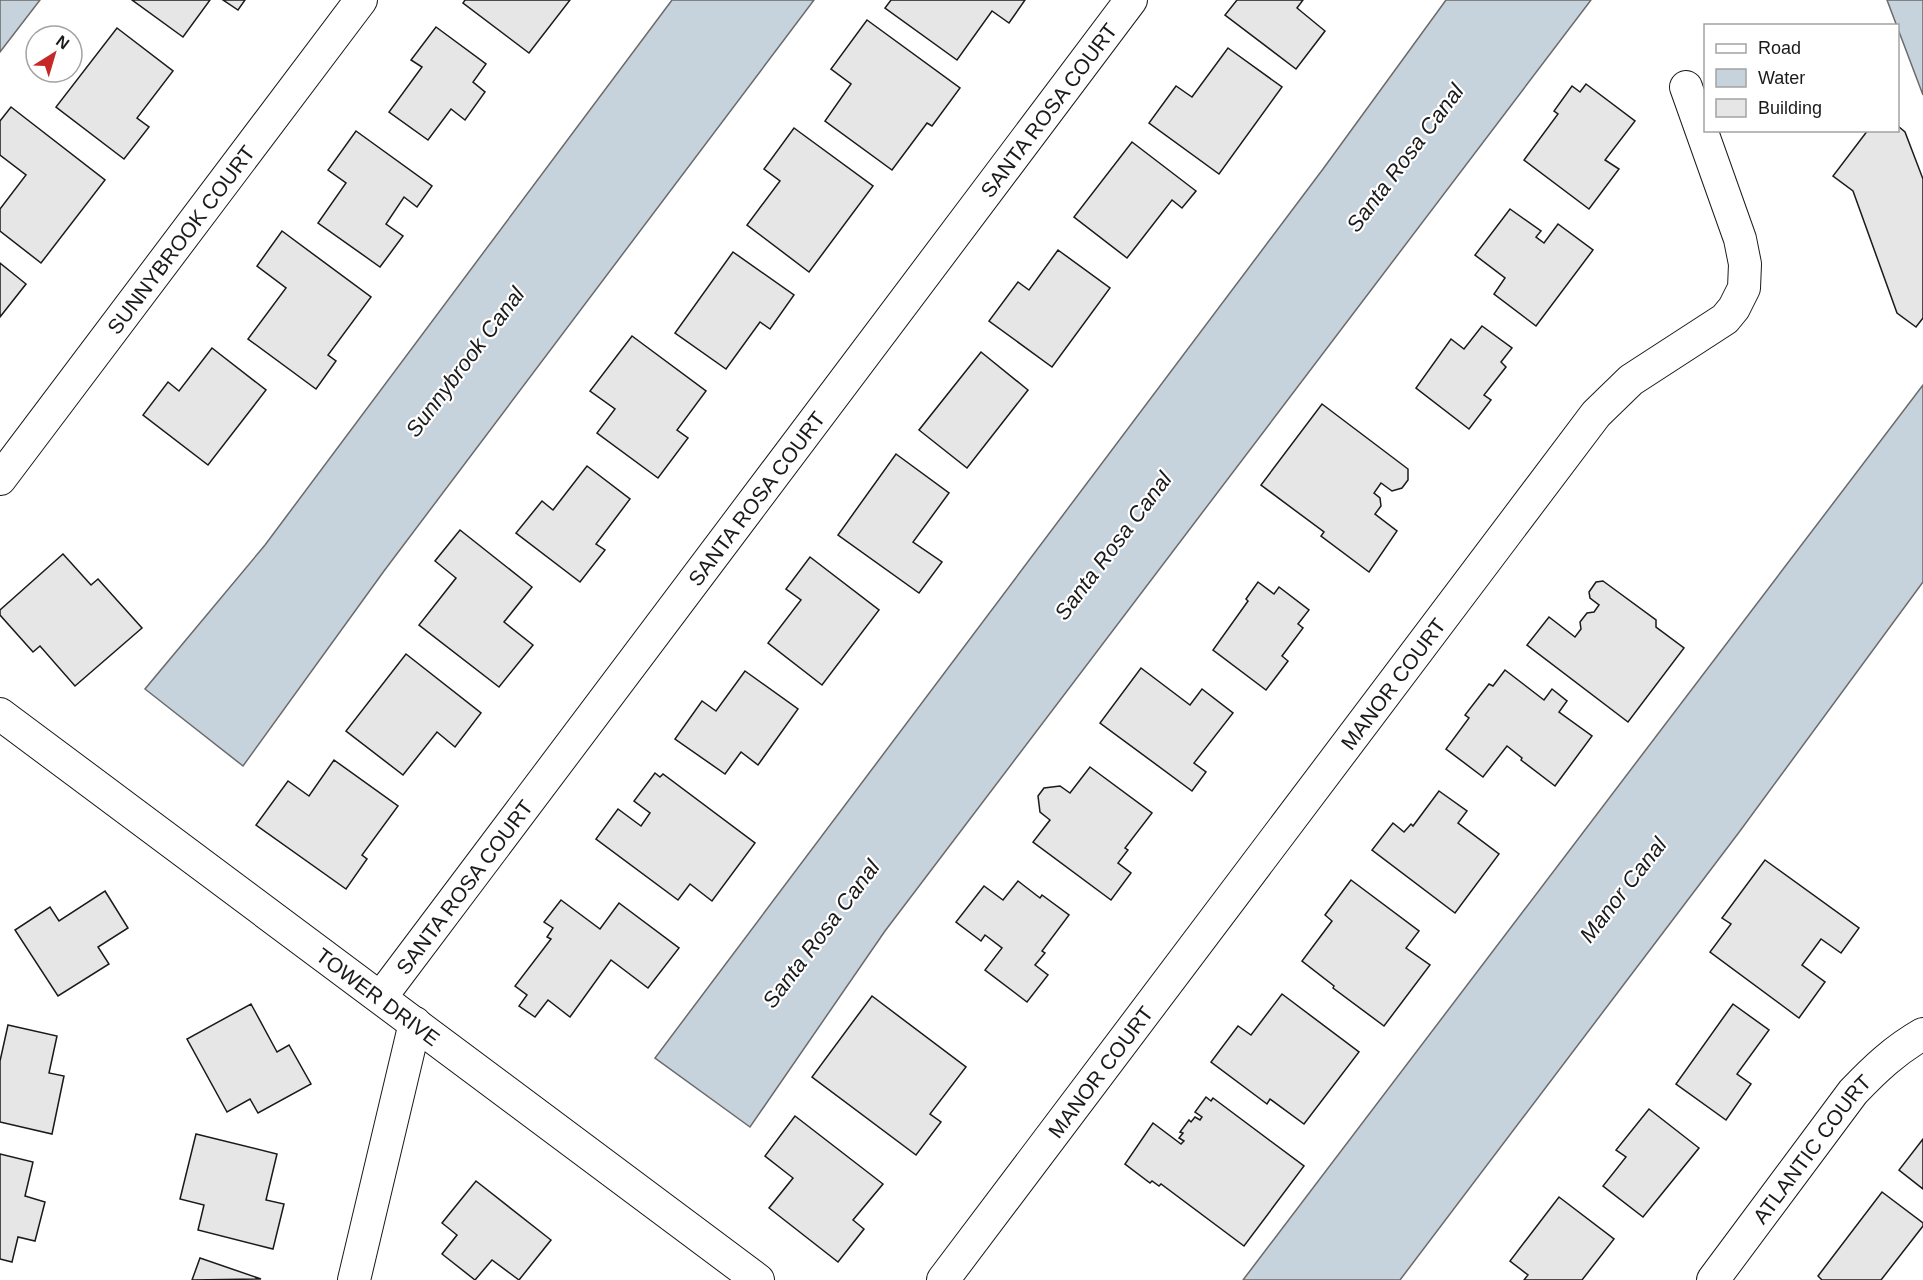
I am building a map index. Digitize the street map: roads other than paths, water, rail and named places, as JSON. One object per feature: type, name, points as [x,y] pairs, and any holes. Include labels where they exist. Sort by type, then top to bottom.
[{"type":"street","name":"SUNNYBROOK COURT","points":[[0,479],[361,0]]},
{"type":"street","name":"SANTA ROSA COURT","points":[[381,997],[1131,0]]},
{"type":"street","name":"MANOR COURT","points":[[943,1280],[1596,414],[1631,380],[1664,357],[1715,327],[1734,308],[1744,288],[1746,275],[1740,239],[1686,87]]},
{"type":"street","name":"TOWER DRIVE","points":[[0,714],[758,1280]]},
{"type":"street","points":[[354,1280],[415,1023]]},
{"type":"street","name":"ATLANTIC COURT","points":[[1713,1280],[1853,1092],[1878,1065],[1923,1034]]},
{"type":"water","points":[[0,0],[40,0],[0,52]]},
{"type":"water","name":"Sunnybrook Canal","points":[[672,0],[814,0],[384,571],[243,766],[145,689],[265,545]]},
{"type":"water","name":"Santa Rosa Canal","points":[[1446,0],[1591,0],[885,931],[750,1127],[655,1058],[1323,169]]},
{"type":"water","points":[[1887,0],[1923,0],[1923,95],[1899,32],[1899,24],[1896,24]]},
{"type":"water","name":"Manor Canal","points":[[1923,385],[1923,582],[1740,831],[1400,1280],[1243,1280]]}]
